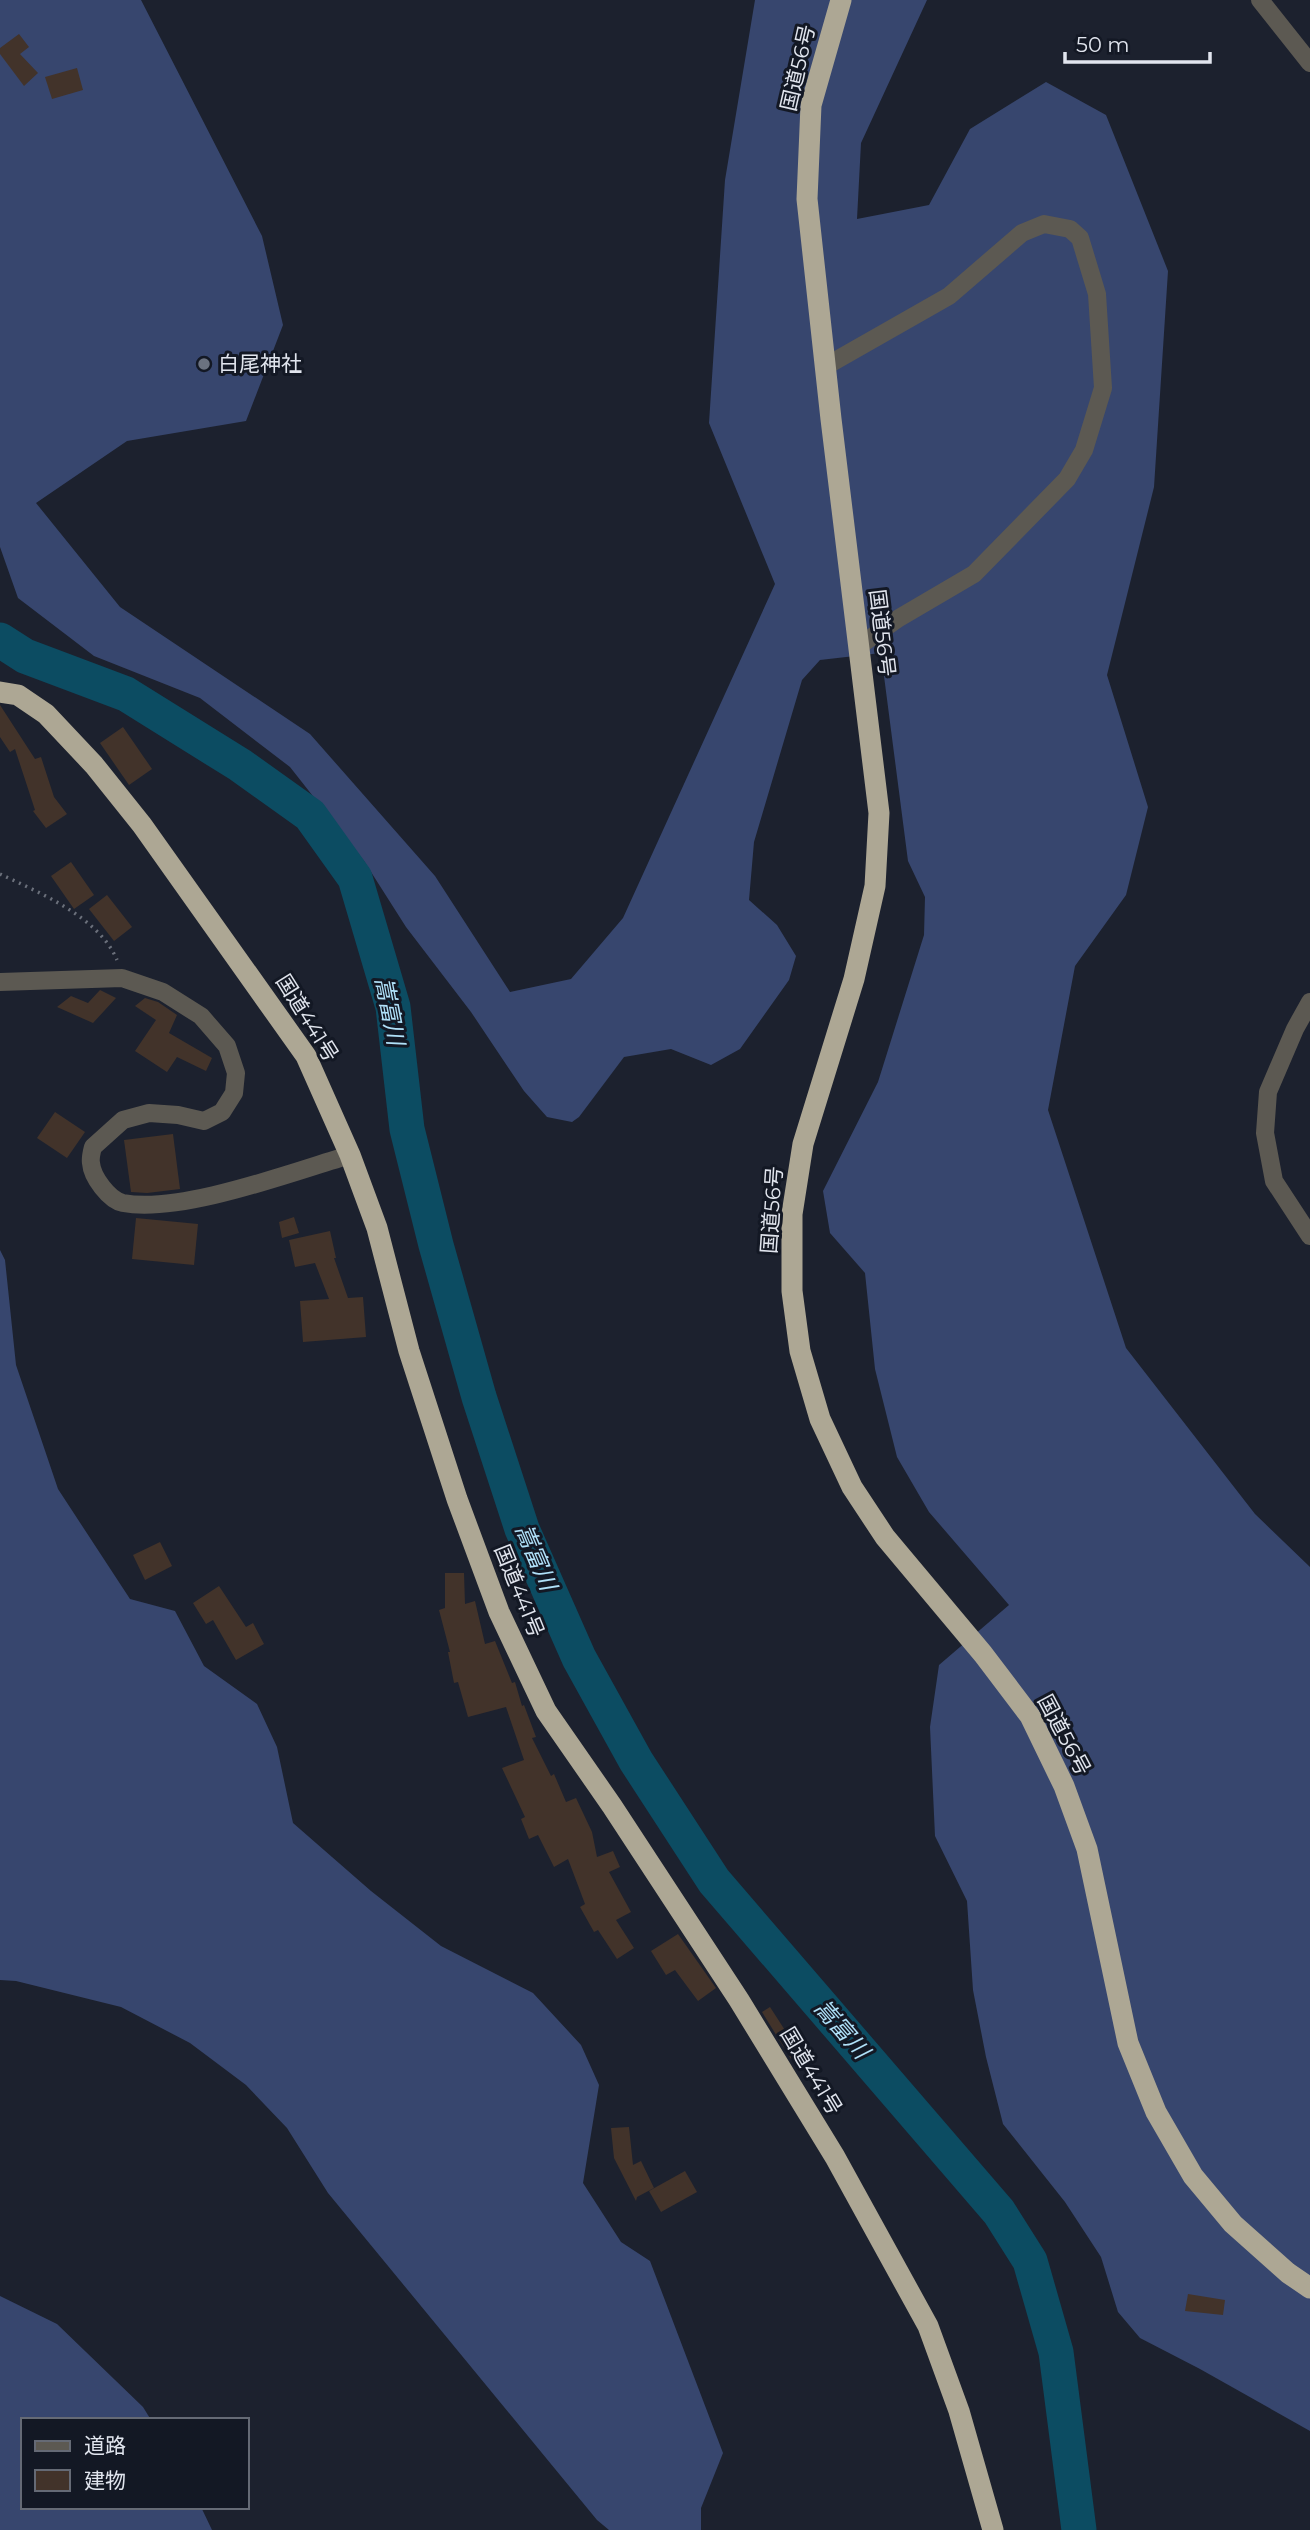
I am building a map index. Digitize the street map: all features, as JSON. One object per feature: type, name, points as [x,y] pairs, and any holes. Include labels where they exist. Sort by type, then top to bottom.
[{"type":"highway","name":"国道56号","points":[[841,0],[811,105],[807,199],[879,813],[875,886],[854,979],[803,1144],[792,1214],[792,1292],[800,1351],[820,1419],[852,1487],[885,1537],[983,1654],[1030,1716],[1064,1786],[1087,1849],[1128,2043],[1156,2112],[1193,2176],[1233,2224],[1288,2273],[1310,2288]]},
{"type":"highway","name":"国道441号","points":[[0,692],[18,695],[46,714],[94,765],[142,825],[306,1056],[350,1155],[377,1228],[413,1363],[457,1499],[499,1612],[546,1711],[612,1806],[739,2000],[835,2157],[928,2326],[959,2411],[993,2530]]},
{"type":"street","points":[[1260,0],[1310,63]]},
{"type":"street","points":[[826,366],[948,296],[1022,233],[1044,224],[1070,229],[1080,238],[1097,294],[1102,388],[1084,450],[1067,479],[974,574],[899,618],[859,646]]},
{"type":"street","points":[[0,982],[122,978],[163,992],[201,1016],[227,1046],[236,1073],[234,1093],[222,1112],[204,1121],[178,1115],[149,1113],[123,1120],[93,1147],[91,1164],[102,1187],[120,1203],[160,1206],[234,1189],[350,1155]]},
{"type":"street","points":[[1310,1002],[1268,1092],[1265,1133],[1274,1181],[1310,1236]]},
{"type":"path","points":[[0,874],[40,893],[93,925],[113,951],[122,978]]},
{"type":"shaded area","points":[[0,0],[141,0],[262,236],[283,325],[246,421],[127,441],[36,503],[120,607],[310,734],[435,876],[510,992],[571,979],[623,918],[775,584],[709,423],[725,180],[755,0],[927,0],[861,143],[857,219],[929,205],[970,129],[1046,82],[1106,115],[1168,271],[1154,487],[1107,675],[1148,807],[1126,895],[1075,966],[1048,1110],[1126,1348],[1255,1514],[1310,1567],[1310,2431],[1140,2338],[1118,2312],[1101,2257],[1065,2202],[1003,2124],[986,2057],[973,1990],[967,1901],[935,1836],[930,1727],[939,1665],[1009,1605],[929,1512],[897,1457],[875,1369],[865,1273],[830,1233],[823,1191],[878,1082],[924,935],[925,897],[908,861],[881,653],[820,660],[802,680],[754,842],[749,900],[777,925],[796,956],[789,980],[740,1049],[711,1065],[671,1049],[624,1057],[579,1117],[572,1122],[547,1117],[524,1091],[471,1012],[406,927],[364,861],[290,767],[200,698],[94,656],[18,598],[0,547]]},
{"type":"shaded area","points":[[0,1250],[5,1260],[16,1365],[58,1489],[130,1599],[175,1611],[204,1666],[257,1704],[277,1747],[293,1823],[371,1891],[441,1946],[533,1993],[581,2045],[599,2085],[583,2183],[621,2242],[650,2261],[723,2453],[701,2508],[701,2530],[609,2530],[597,2520],[328,2193],[287,2128],[246,2085],[190,2043],[121,2007],[16,1981],[0,1980]]},
{"type":"shaded area","points":[[0,2296],[57,2324],[143,2407],[150,2418],[21,2418],[21,2509],[202,2509],[212,2530],[0,2530]]},
{"type":"building","points":[[19,34],[29,47],[20,54],[38,73],[24,86],[0,54],[0,48]]},
{"type":"building","points":[[77,68],[83,90],[52,99],[45,77]]},
{"type":"building","points":[[0,705],[35,759],[41,757],[54,797],[67,814],[46,828],[33,811],[35,810],[15,749],[10,752],[0,737]]},
{"type":"building","points":[[123,727],[152,769],[129,785],[100,743]]},
{"type":"building","points":[[71,862],[94,895],[74,909],[51,876]]},
{"type":"building","points":[[107,895],[132,927],[114,941],[89,909]]},
{"type":"building","points":[[100,990],[116,998],[93,1023],[57,1007],[71,996],[88,1003]]},
{"type":"building","points":[[145,998],[158,1002],[177,1015],[169,1033],[212,1058],[206,1071],[177,1057],[167,1072],[135,1051],[156,1020],[135,1006]]},
{"type":"building","points":[[55,1112],[85,1132],[67,1158],[37,1138]]},
{"type":"building","points":[[173,1134],[180,1189],[131,1192],[124,1140]]},
{"type":"building","points":[[294,1217],[299,1233],[282,1238],[279,1222]]},
{"type":"building","points":[[136,1218],[198,1224],[194,1265],[132,1259]]},
{"type":"building","points":[[330,1231],[334,1258],[348,1298],[363,1297],[366,1337],[303,1342],[300,1301],[329,1299],[315,1263],[295,1267],[289,1240]]},
{"type":"building","points":[[160,1542],[172,1566],[145,1580],[133,1555]]},
{"type":"building","points":[[445,1573],[464,1573],[465,1604],[475,1601],[485,1644],[495,1641],[512,1683],[515,1682],[522,1706],[524,1705],[536,1737],[532,1738],[551,1776],[554,1774],[566,1802],[576,1798],[592,1832],[597,1857],[613,1851],[620,1867],[609,1872],[631,1912],[616,1920],[634,1948],[617,1959],[598,1930],[594,1932],[580,1907],[585,1904],[568,1859],[554,1867],[538,1835],[529,1839],[521,1819],[525,1817],[502,1768],[524,1760],[506,1707],[468,1717],[458,1682],[454,1683],[450,1652],[439,1610],[445,1608]]},
{"type":"building","points":[[219,1586],[246,1627],[253,1623],[264,1644],[236,1660],[213,1620],[206,1624],[193,1603]]},
{"type":"building","points":[[678,1934],[716,1988],[698,2001],[675,1970],[666,1975],[651,1951]]},
{"type":"building","points":[[770,2007],[790,2038],[794,2036],[803,2052],[791,2059],[762,2012]]},
{"type":"building","points":[[629,2127],[633,2165],[641,2161],[654,2188],[637,2197],[636,2201],[614,2158],[611,2128]]},
{"type":"building","points":[[685,2171],[697,2192],[661,2212],[649,2191]]},
{"type":"building","points":[[1188,2294],[1225,2300],[1223,2315],[1185,2311]]},
{"type":"waterway","name":"嵩富川","points":[[0,640],[25,656],[126,694],[240,765],[310,815],[355,878],[393,1007],[407,1129],[436,1245],[479,1397],[522,1529],[579,1658],[636,1761],[714,1881],[999,2212],[1030,2261],[1056,2352],[1079,2530]]},
{"type":"place","name":"白尾神社","points":[[204,364]]}]
